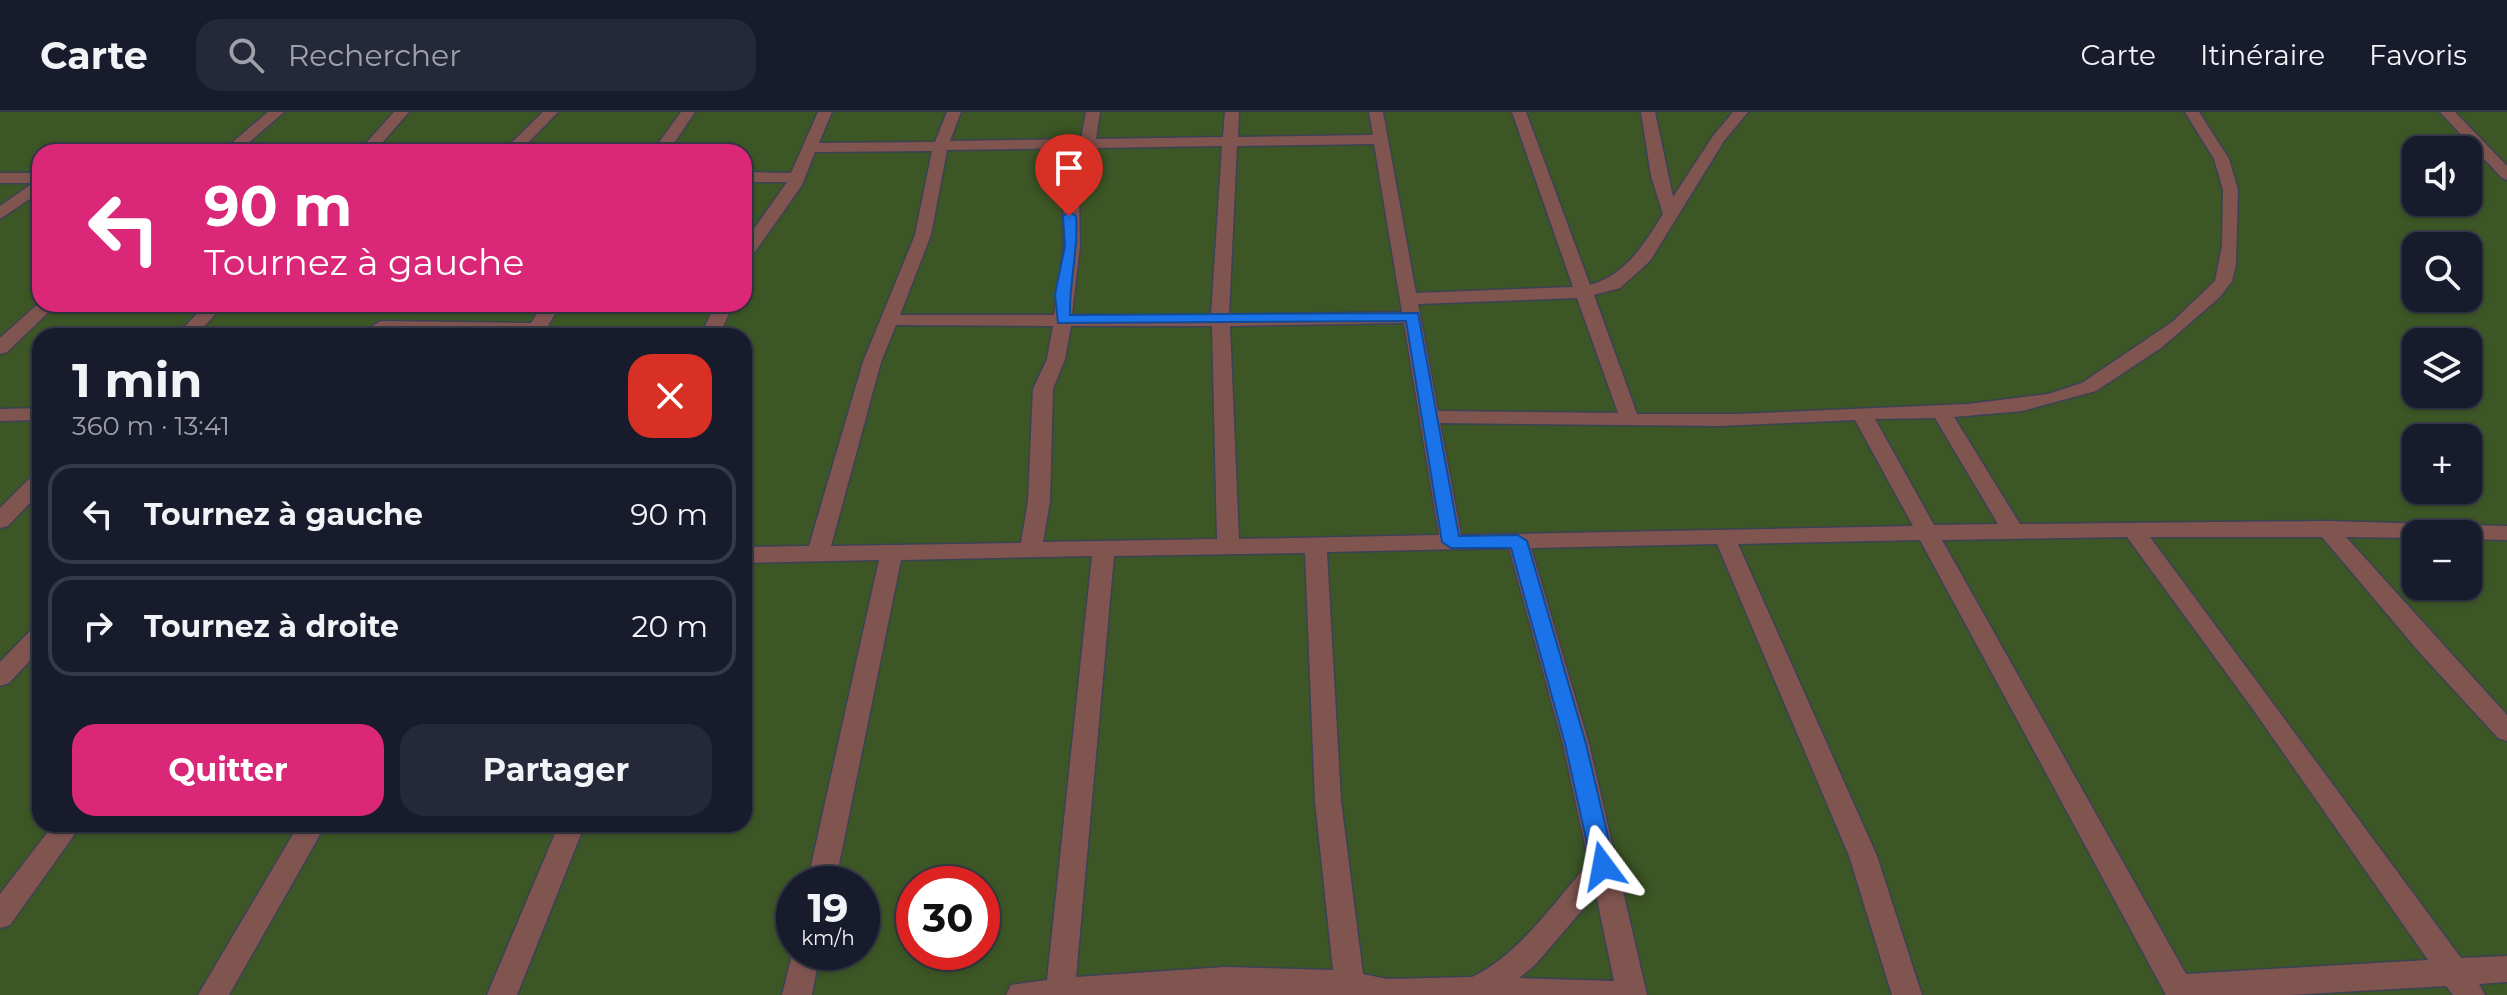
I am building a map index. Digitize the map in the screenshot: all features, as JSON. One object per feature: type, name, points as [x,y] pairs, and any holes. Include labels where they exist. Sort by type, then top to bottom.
[{"type":"street","points":[[239,144],[277,112]]},
{"type":"street","points":[[373,144],[402,112]]},
{"type":"street","points":[[518,144],[551,112]]},
{"type":"street","points":[[666,144],[688,112]]},
{"type":"street","points":[[752,244],[798,178],[825,112]]},
{"type":"street","points":[[818,554],[872,362],[923,235],[941,145],[954,112]]},
{"type":"street","points":[[1030,552],[1039,501],[1043,389],[1056,359],[1072,246],[1071,192],[1088,145],[1093,112]]},
{"type":"street","points":[[1228,546],[1220,321],[1221,247],[1232,142],[1232,112]]},
{"type":"street","points":[[1376,112],[1451,542]]},
{"type":"street","points":[[1519,112],[1524,135],[1585,292],[1629,418]]},
{"type":"street","points":[[1648,112],[1659,176],[1671,215]]},
{"type":"street","points":[[889,320],[1220,321],[1585,292],[1614,284],[1635,265],[1671,215],[1718,139],[1741,112]]},
{"type":"street","points":[[1430,417],[1723,420],[1942,413],[1990,410],[2077,392],[2100,381],[2210,300],[2223,281],[2229,252],[2233,188],[2209,134],[2192,112]]},
{"type":"street","points":[[2447,112],[2470,136]]},
{"type":"street","points":[[812,148],[1381,139]]},
{"type":"street","points":[[2482,146],[2507,149]]},
{"type":"street","points":[[2482,148],[2507,175]]},
{"type":"street","points":[[752,177],[798,178]]},
{"type":"street","points":[[0,178],[32,178]]},
{"type":"street","points":[[0,214],[32,191]]},
{"type":"street","points":[[0,348],[39,312]]},
{"type":"street","points":[[193,328],[208,312]]},
{"type":"street","points":[[1942,413],[2012,529]]},
{"type":"street","points":[[0,415],[32,414]]},
{"type":"street","points":[[1862,414],[2180,991],[2462,984],[2507,969]]},
{"type":"street","points":[[0,521],[32,488]]},
{"type":"street","points":[[2131,528],[2222,646],[2462,984]]},
{"type":"street","points":[[752,555],[1030,552],[2012,529],[2326,528],[2507,533]]},
{"type":"street","points":[[2326,528],[2428,647],[2507,731]]},
{"type":"street","points":[[1724,536],[1863,856],[1907,995]]},
{"type":"street","points":[[1518,541],[1576,744],[1632,995]]},
{"type":"street","points":[[1316,544],[1328,801],[1350,990]]},
{"type":"street","points":[[1060,994],[1104,550]]},
{"type":"street","points":[[825,866],[891,554]]},
{"type":"street","points":[[0,677],[32,643]]},
{"type":"street","points":[[0,916],[63,832]]},
{"type":"street","points":[[213,995],[308,832]]},
{"type":"street","points":[[502,995],[569,832]]},
{"type":"street","points":[[1474,990],[1493,981],[1525,956],[1603,866]]},
{"type":"street","points":[[797,995],[802,970]]},
{"type":"street","points":[[1021,995],[1225,980],[1387,993],[1474,990],[1622,995]]},
{"type":"green space","points":[[0,112],[2507,112],[2507,995],[0,995]]},
{"type":"route","points":[[1069,216],[1072,246],[1063,294],[1063,319],[1220,321],[1413,317],[1451,542],[1518,541],[1576,744],[1603,866]]}]
